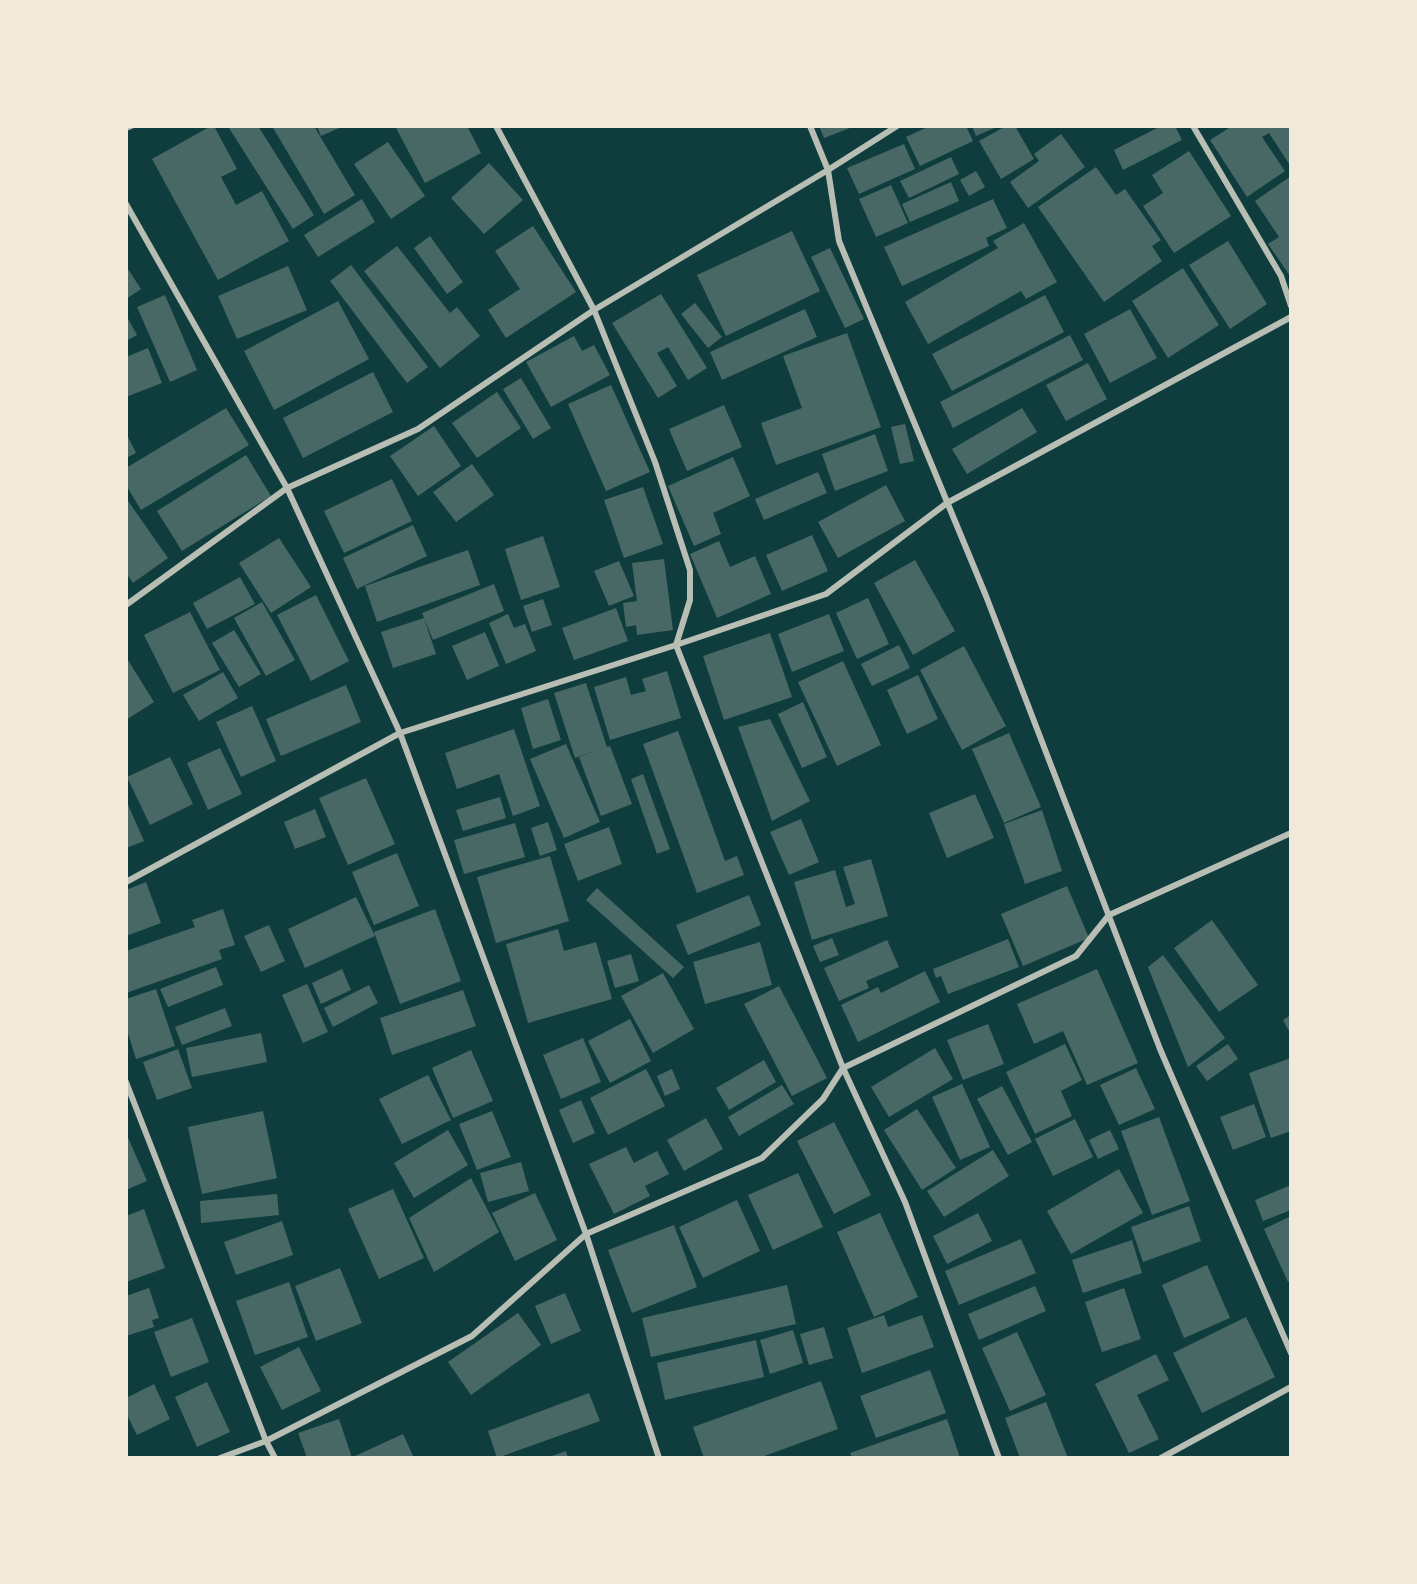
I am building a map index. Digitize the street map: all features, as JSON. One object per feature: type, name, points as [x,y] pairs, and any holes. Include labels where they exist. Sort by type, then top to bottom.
[{"type":"street","points":[[126,128],[131,126]]},
{"type":"street","points":[[496,126],[594,310],[655,462],[690,570],[690,600],[676,645],[843,1068],[905,1202],[999,1458]]},
{"type":"street","points":[[810,126],[828,170],[839,241],[986,596],[1160,1049],[1291,1353]]},
{"type":"street","points":[[126,605],[287,488],[418,429],[594,310],[897,126]]},
{"type":"street","points":[[1193,126],[1281,276],[1291,306]]},
{"type":"street","points":[[126,204],[287,488],[400,733],[586,1234],[659,1458]]},
{"type":"street","points":[[126,882],[400,733],[676,645],[826,594],[947,503],[1291,317]]},
{"type":"street","points":[[220,1458],[266,1441],[471,1336],[586,1234],[762,1158],[823,1099],[843,1068],[1076,956],[1109,915],[1291,833]]},
{"type":"street","points":[[126,1082],[266,1441],[275,1458]]},
{"type":"street","points":[[1161,1458],[1291,1387]]},
{"type":"building","points":[[214,126],[237,169],[221,177],[236,205],[262,191],[289,241],[218,280],[152,159]]},
{"type":"building","points":[[258,126],[314,215],[293,229],[229,128]]},
{"type":"building","points":[[272,126],[314,126],[355,195],[324,214]]},
{"type":"building","points":[[317,126],[344,126],[321,136]]},
{"type":"building","points":[[395,126],[467,126],[481,153],[425,183]]},
{"type":"building","points":[[819,126],[855,126],[824,138]]},
{"type":"building","points":[[930,126],[966,126],[973,141],[920,166],[906,137]]},
{"type":"building","points":[[972,126],[999,126],[976,136]]},
{"type":"building","points":[[1006,126],[1015,126],[1034,159],[1001,179],[979,141]]},
{"type":"building","points":[[1161,126],[1175,126],[1182,140],[1123,170],[1114,150]]},
{"type":"building","points":[[1232,126],[1291,126],[1291,167],[1269,133],[1262,137],[1285,171],[1247,197],[1210,140]]},
{"type":"building","points":[[1061,134],[1085,167],[1028,208],[1010,182],[1039,161],[1034,154]]},
{"type":"building","points":[[388,142],[425,196],[391,219],[354,164]]},
{"type":"building","points":[[904,144],[915,169],[859,194],[847,168]]},
{"type":"building","points":[[1189,151],[1231,216],[1174,253],[1143,206],[1163,193],[1152,175]]},
{"type":"building","points":[[951,157],[959,174],[909,198],[900,181]]},
{"type":"building","points":[[489,163],[523,200],[484,234],[451,198]]},
{"type":"building","points":[[1096,167],[1116,195],[1125,189],[1161,240],[1152,246],[1162,261],[1104,302],[1038,207]]},
{"type":"building","points":[[976,171],[985,187],[969,196],[960,180]]},
{"type":"building","points":[[1291,176],[1290,276],[1268,244],[1279,237],[1255,201]]},
{"type":"building","points":[[951,182],[959,201],[910,222],[902,204]]},
{"type":"building","points":[[891,185],[908,223],[876,237],[859,199]]},
{"type":"building","points":[[362,199],[375,222],[318,257],[304,235]]},
{"type":"building","points":[[993,199],[1007,228],[986,238],[989,246],[902,286],[884,247]]},
{"type":"building","points":[[1024,223],[1057,282],[1026,299],[1021,291],[928,344],[905,302],[998,248],[993,241]]},
{"type":"building","points":[[533,226],[576,292],[506,338],[488,310],[520,289],[495,251]]},
{"type":"building","points":[[792,231],[820,291],[726,336],[697,275]]},
{"type":"building","points":[[430,236],[463,282],[447,294],[414,248]]},
{"type":"building","points":[[1228,241],[1267,304],[1230,329],[1189,265]]},
{"type":"building","points":[[397,246],[450,313],[457,307],[480,336],[440,368],[364,271]]},
{"type":"building","points":[[830,248],[864,319],[845,328],[811,257]]},
{"type":"building","points":[[351,265],[428,367],[407,383],[330,281]]},
{"type":"building","points":[[126,266],[141,289],[126,299]]},
{"type":"building","points":[[288,266],[307,310],[237,339],[218,296]]},
{"type":"building","points":[[1183,268],[1219,325],[1168,358],[1132,301]]},
{"type":"building","points":[[661,294],[707,368],[688,380],[668,347],[657,353],[677,386],[658,398],[612,323]]},
{"type":"building","points":[[165,295],[197,370],[170,382],[137,307]]},
{"type":"building","points":[[1045,295],[1064,332],[952,391],[932,354]]},
{"type":"building","points":[[338,301],[369,359],[274,410],[244,351]]},
{"type":"building","points":[[695,303],[722,337],[708,348],[681,314]]},
{"type":"building","points":[[805,309],[817,337],[722,380],[710,352]]},
{"type":"building","points":[[1130,309],[1157,358],[1110,383],[1084,334]]},
{"type":"building","points":[[126,315],[137,335],[126,341]]},
{"type":"building","points":[[847,333],[881,427],[776,465],[761,423],[802,408],[783,356]]},
{"type":"building","points":[[1070,335],[1083,360],[953,428],[940,402]]},
{"type":"building","points":[[574,336],[582,351],[594,345],[610,375],[551,407],[526,362]]},
{"type":"building","points":[[148,348],[162,383],[126,397],[126,357]]},
{"type":"building","points":[[1088,363],[1107,399],[1066,421],[1046,385]]},
{"type":"building","points":[[373,372],[393,412],[303,458],[283,418]]},
{"type":"building","points":[[521,378],[551,428],[533,439],[503,389]]},
{"type":"building","points":[[611,385],[650,472],[606,491],[568,404]]},
{"type":"building","points":[[497,392],[521,428],[477,458],[452,423]]},
{"type":"building","points":[[724,405],[742,447],[687,471],[669,429]]},
{"type":"building","points":[[226,408],[249,445],[141,510],[126,485],[126,468]]},
{"type":"building","points":[[1022,408],[1037,432],[967,474],[952,449]]},
{"type":"building","points":[[905,424],[914,461],[900,464],[891,427]]},
{"type":"building","points":[[434,426],[461,466],[418,496],[390,456]]},
{"type":"building","points":[[126,433],[136,453],[126,458]]},
{"type":"building","points":[[875,434],[888,471],[835,491],[822,454]]},
{"type":"building","points":[[246,455],[271,496],[182,551],[157,511]]},
{"type":"building","points":[[733,457],[750,496],[713,513],[721,534],[694,546],[668,486]]},
{"type":"building","points":[[472,464],[494,495],[456,522],[433,492]]},
{"type":"building","points":[[818,472],[827,493],[764,520],[755,499]]},
{"type":"building","points":[[392,479],[412,521],[344,553],[324,511]]},
{"type":"building","points":[[886,485],[905,521],[838,558],[818,522]]},
{"type":"building","points":[[643,487],[663,544],[624,558],[604,500]]},
{"type":"building","points":[[126,498],[168,558],[133,583],[126,573]]},
{"type":"building","points":[[413,525],[427,556],[357,589],[343,558]]},
{"type":"building","points":[[812,535],[828,571],[782,591],[766,555]]},
{"type":"building","points":[[543,536],[560,587],[521,600],[505,549]]},
{"type":"building","points":[[279,538],[311,587],[271,613],[239,563]]},
{"type":"building","points":[[719,541],[730,567],[755,556],[771,594],[717,618],[690,554]]},
{"type":"building","points":[[468,550],[480,585],[377,622],[365,586]]},
{"type":"building","points":[[664,559],[673,630],[637,635],[636,625],[626,627],[623,603],[637,601],[632,563]]},
{"type":"building","points":[[915,560],[955,631],[913,655],[874,583]]},
{"type":"building","points":[[619,561],[634,596],[609,606],[594,571]]},
{"type":"building","points":[[240,577],[255,604],[207,629],[193,603]]},
{"type":"building","points":[[494,584],[504,611],[433,640],[422,613]]},
{"type":"building","points":[[316,595],[349,661],[311,681],[277,615]]},
{"type":"building","points":[[868,598],[889,644],[857,659],[836,613]]},
{"type":"building","points":[[543,599],[552,625],[532,632],[523,606]]},
{"type":"building","points":[[262,602],[295,660],[266,676],[234,618]]},
{"type":"building","points":[[616,608],[628,641],[574,660],[562,628]]},
{"type":"building","points":[[190,612],[220,670],[173,693],[144,635]]},
{"type":"building","points":[[508,614],[514,628],[525,624],[536,651],[506,664],[489,623]]},
{"type":"building","points":[[829,614],[844,651],[792,672],[778,634]]},
{"type":"building","points":[[424,618],[436,654],[393,668],[381,632]]},
{"type":"building","points":[[234,630],[261,674],[239,687],[212,643]]},
{"type":"building","points":[[485,632],[499,666],[467,680],[452,646]]},
{"type":"building","points":[[770,633],[792,697],[724,720],[703,656]]},
{"type":"building","points":[[899,645],[910,668],[872,686],[861,664]]},
{"type":"building","points":[[964,646],[1006,726],[962,750],[920,670]]},
{"type":"building","points":[[126,657],[154,702],[126,720]]},
{"type":"building","points":[[843,661],[881,745],[837,766],[798,682]]},
{"type":"building","points":[[667,671],[681,718],[610,740],[594,687],[626,677],[631,695],[646,691],[642,679]]},
{"type":"building","points":[[223,672],[238,698],[199,721],[183,695]]},
{"type":"building","points":[[918,675],[938,719],[907,734],[887,690]]},
{"type":"building","points":[[586,683],[607,747],[610,746],[632,804],[601,816],[579,757],[599,749],[575,758],[554,693]]},
{"type":"building","points":[[346,685],[361,722],[281,756],[266,719]]},
{"type":"building","points":[[548,699],[561,740],[533,749],[521,708]]},
{"type":"building","points":[[803,702],[827,757],[802,768],[778,714]]},
{"type":"building","points":[[252,706],[276,761],[241,777],[216,722]]},
{"type":"building","points":[[770,719],[810,801],[772,821],[738,727]]},
{"type":"building","points":[[514,729],[540,806],[513,816],[499,774],[457,789],[445,753]]},
{"type":"building","points":[[678,731],[725,861],[737,856],[744,875],[697,893],[643,744]]},
{"type":"building","points":[[1009,733],[1041,807],[1004,823],[972,749]]},
{"type":"building","points":[[566,744],[600,822],[564,838],[530,759]]},
{"type":"building","points":[[220,748],[242,794],[208,810],[187,763]]},
{"type":"building","points":[[170,757],[193,804],[150,825],[127,777]]},
{"type":"building","points":[[643,774],[670,849],[657,854],[631,779]]},
{"type":"building","points":[[366,778],[395,844],[348,865],[319,798]]},
{"type":"building","points":[[975,794],[994,838],[947,858],[929,813]]},
{"type":"building","points":[[500,797],[506,818],[463,831],[456,810]]},
{"type":"building","points":[[126,800],[144,841],[126,848]]},
{"type":"building","points":[[315,809],[326,837],[295,849],[284,822]]},
{"type":"building","points":[[1042,810],[1062,871],[1025,884],[1004,824]]},
{"type":"building","points":[[801,819],[819,862],[789,875],[770,832]]},
{"type":"building","points":[[548,822],[557,850],[540,856],[531,828]]},
{"type":"building","points":[[515,823],[525,857],[464,874],[454,840]]},
{"type":"building","points":[[609,827],[622,864],[578,881],[564,844]]},
{"type":"building","points":[[397,853],[419,906],[374,925],[352,872]]},
{"type":"building","points":[[550,856],[569,921],[496,943],[477,877]]},
{"type":"building","points":[[871,859],[888,916],[812,940],[794,882],[835,870],[846,907],[855,904],[843,867]]},
{"type":"building","points":[[146,882],[161,923],[126,936],[126,890]]},
{"type":"building","points":[[1067,886],[1089,938],[1023,966],[1001,914]]},
{"type":"building","points":[[597,888],[684,967],[673,978],[586,900]]},
{"type":"building","points":[[749,895],[761,925],[688,955],[676,925]]},
{"type":"building","points":[[356,897],[375,936],[305,968],[288,929]]},
{"type":"building","points":[[223,909],[235,945],[219,950],[222,959],[126,993],[126,951],[195,927],[192,920]]},
{"type":"building","points":[[435,909],[461,981],[400,1004],[374,932]]},
{"type":"building","points":[[1212,920],[1258,985],[1219,1012],[1174,948]]},
{"type":"building","points":[[269,925],[285,961],[261,972],[244,936]]},
{"type":"building","points":[[558,929],[564,951],[596,942],[612,999],[528,1023],[506,944]]},
{"type":"building","points":[[832,938],[839,955],[820,962],[813,946]]},
{"type":"building","points":[[1008,939],[1019,967],[948,994],[941,976],[936,978],[933,969]]},
{"type":"building","points":[[887,940],[899,967],[866,981],[869,988],[839,1001],[824,968]]},
{"type":"building","points":[[760,942],[772,985],[705,1004],[693,962]]},
{"type":"building","points":[[631,954],[639,981],[615,988],[607,961]]},
{"type":"building","points":[[1163,955],[1225,1038],[1188,1067],[1148,967]]},
{"type":"building","points":[[216,967],[223,985],[168,1007],[160,989]]},
{"type":"building","points":[[342,969],[351,990],[321,1004],[312,983]]},
{"type":"building","points":[[1097,969],[1138,1063],[1087,1085],[1063,1031],[1034,1044],[1017,1004]]},
{"type":"building","points":[[925,971],[940,1002],[858,1042],[841,1005],[878,987],[881,993]]},
{"type":"building","points":[[663,973],[694,1029],[653,1053],[621,996]]},
{"type":"building","points":[[307,984],[328,1032],[303,1043],[282,995]]},
{"type":"building","points":[[369,985],[378,1003],[333,1027],[324,1008]]},
{"type":"building","points":[[779,986],[827,1078],[792,1096],[744,1004]]},
{"type":"building","points":[[156,989],[175,1046],[136,1059],[126,1027],[126,999]]},
{"type":"building","points":[[463,990],[476,1026],[392,1055],[380,1018]]},
{"type":"building","points":[[225,1008],[232,1026],[182,1045],[175,1027]]},
{"type":"building","points":[[1291,1015],[1291,1035],[1283,1020]]},
{"type":"building","points":[[630,1019],[651,1061],[610,1083],[588,1041]]},
{"type":"building","points":[[988,1024],[1004,1064],[963,1080],[947,1040]]},
{"type":"building","points":[[261,1033],[267,1062],[192,1077],[186,1048]]},
{"type":"building","points":[[583,1038],[601,1082],[561,1099],[543,1055]]},
{"type":"building","points":[[1065,1044],[1082,1080],[1061,1091],[1072,1116],[1035,1134],[1006,1072]]},
{"type":"building","points":[[1228,1044],[1238,1059],[1207,1081],[1196,1066]]},
{"type":"building","points":[[935,1048],[953,1079],[889,1117],[871,1087]]},
{"type":"building","points":[[178,1049],[192,1088],[157,1100],[143,1062]]},
{"type":"building","points":[[471,1050],[493,1101],[453,1118],[432,1068]]},
{"type":"building","points":[[1291,1058],[1291,1131],[1271,1138],[1249,1073]]},
{"type":"building","points":[[764,1060],[776,1082],[729,1110],[716,1088]]},
{"type":"building","points":[[1136,1068],[1155,1109],[1119,1125],[1100,1085]]},
{"type":"building","points":[[646,1069],[665,1106],[608,1135],[590,1098]]},
{"type":"building","points":[[672,1069],[680,1089],[665,1096],[657,1076]]},
{"type":"building","points":[[428,1075],[451,1120],[402,1144],[379,1099]]},
{"type":"building","points":[[962,1084],[990,1147],[960,1160],[932,1097]]},
{"type":"building","points":[[782,1085],[794,1104],[739,1136],[728,1117]]},
{"type":"building","points":[[1002,1086],[1032,1142],[1008,1155],[977,1099]]},
{"type":"building","points":[[581,1100],[595,1133],[573,1143],[559,1110]]},
{"type":"building","points":[[1254,1104],[1266,1137],[1233,1150],[1220,1117]]},
{"type":"building","points":[[917,1109],[956,1168],[922,1190],[884,1130]]},
{"type":"building","points":[[263,1111],[277,1178],[202,1194],[188,1127]]},
{"type":"building","points":[[492,1111],[511,1157],[477,1170],[459,1124]]},
{"type":"building","points":[[1159,1117],[1190,1201],[1152,1215],[1121,1131]]},
{"type":"building","points":[[706,1118],[723,1149],[684,1171],[667,1140]]},
{"type":"building","points":[[1075,1119],[1093,1157],[1053,1176],[1035,1139]]},
{"type":"building","points":[[834,1122],[871,1195],[834,1214],[797,1141]]},
{"type":"building","points":[[448,1130],[468,1165],[414,1198],[394,1163]]},
{"type":"building","points":[[1110,1130],[1119,1149],[1098,1159],[1089,1140]]},
{"type":"building","points":[[126,1133],[147,1181],[126,1190]]},
{"type":"building","points":[[626,1147],[634,1163],[657,1151],[669,1174],[645,1186],[650,1196],[614,1214],[589,1164]]},
{"type":"building","points":[[993,1150],[1009,1176],[944,1217],[927,1191]]},
{"type":"building","points":[[521,1162],[529,1191],[488,1202],[480,1173]]},
{"type":"building","points":[[1119,1169],[1143,1213],[1071,1254],[1047,1211]]},
{"type":"building","points":[[798,1173],[823,1227],[773,1250],[748,1195]]},
{"type":"building","points":[[471,1178],[499,1232],[434,1272],[409,1218]]},
{"type":"building","points":[[1291,1185],[1291,1210],[1263,1221],[1255,1200]]},
{"type":"building","points":[[393,1189],[424,1258],[379,1279],[348,1209]]},
{"type":"building","points":[[535,1193],[557,1240],[515,1261],[492,1213]]},
{"type":"building","points":[[277,1194],[279,1215],[201,1223],[200,1201]]},
{"type":"building","points":[[737,1200],[760,1251],[703,1278],[679,1227]]},
{"type":"building","points":[[1189,1206],[1201,1241],[1143,1262],[1131,1227]]},
{"type":"building","points":[[144,1209],[165,1268],[126,1282],[126,1216]]},
{"type":"building","points":[[880,1213],[918,1297],[874,1317],[837,1232]]},
{"type":"building","points":[[978,1213],[992,1241],[947,1264],[933,1236]]},
{"type":"building","points":[[1291,1216],[1291,1280],[1288,1282],[1264,1229]]},
{"type":"building","points":[[282,1221],[293,1255],[236,1275],[224,1242]]},
{"type":"building","points":[[674,1225],[697,1287],[632,1313],[608,1250]]},
{"type":"building","points":[[1021,1239],[1036,1273],[959,1305],[945,1271]]},
{"type":"building","points":[[1132,1240],[1142,1273],[1083,1293],[1072,1260]]},
{"type":"building","points":[[1207,1265],[1230,1318],[1184,1338],[1162,1285]]},
{"type":"building","points":[[340,1268],[362,1323],[316,1341],[295,1286]]},
{"type":"building","points":[[289,1282],[308,1337],[255,1355],[236,1301]]},
{"type":"building","points":[[787,1285],[796,1324],[651,1357],[642,1318]]},
{"type":"building","points":[[1035,1286],[1046,1311],[979,1340],[968,1314]]},
{"type":"building","points":[[149,1288],[159,1318],[152,1320],[154,1327],[126,1336],[126,1296]]},
{"type":"building","points":[[1124,1288],[1141,1339],[1102,1352],[1085,1302]]},
{"type":"building","points":[[565,1293],[581,1331],[551,1344],[535,1306]]},
{"type":"building","points":[[518,1313],[541,1345],[471,1395],[448,1362]]},
{"type":"building","points":[[884,1315],[888,1327],[922,1315],[934,1347],[862,1373],[847,1328]]},
{"type":"building","points":[[1246,1317],[1275,1377],[1202,1413],[1173,1353]]},
{"type":"building","points":[[192,1318],[209,1362],[171,1377],[154,1332]]},
{"type":"building","points":[[824,1327],[833,1358],[809,1365],[800,1334]]},
{"type":"building","points":[[793,1330],[803,1363],[770,1374],[760,1340]]},
{"type":"building","points":[[1017,1332],[1046,1395],[1010,1411],[982,1348]]},
{"type":"building","points":[[756,1340],[764,1377],[665,1400],[657,1363]]},
{"type":"building","points":[[299,1347],[321,1391],[282,1410],[260,1367]]},
{"type":"building","points":[[1156,1354],[1169,1380],[1137,1395],[1159,1439],[1129,1453],[1095,1384]]},
{"type":"building","points":[[930,1370],[946,1413],[876,1438],[860,1396]]},
{"type":"building","points":[[821,1381],[838,1429],[759,1458],[704,1458],[693,1427]]},
{"type":"building","points":[[207,1382],[230,1432],[197,1447],[175,1397]]},
{"type":"building","points":[[154,1384],[170,1419],[137,1435],[126,1413],[126,1398]]},
{"type":"building","points":[[589,1393],[600,1421],[497,1458],[488,1431]]},
{"type":"building","points":[[1046,1402],[1068,1458],[1020,1458],[1005,1418]]},
{"type":"building","points":[[339,1419],[352,1458],[307,1458],[298,1433]]},
{"type":"building","points":[[947,1419],[960,1458],[852,1458],[850,1453]]},
{"type":"building","points":[[403,1434],[414,1458],[356,1458],[355,1456]]},
{"type":"building","points":[[566,1451],[568,1458],[546,1458]]}]
